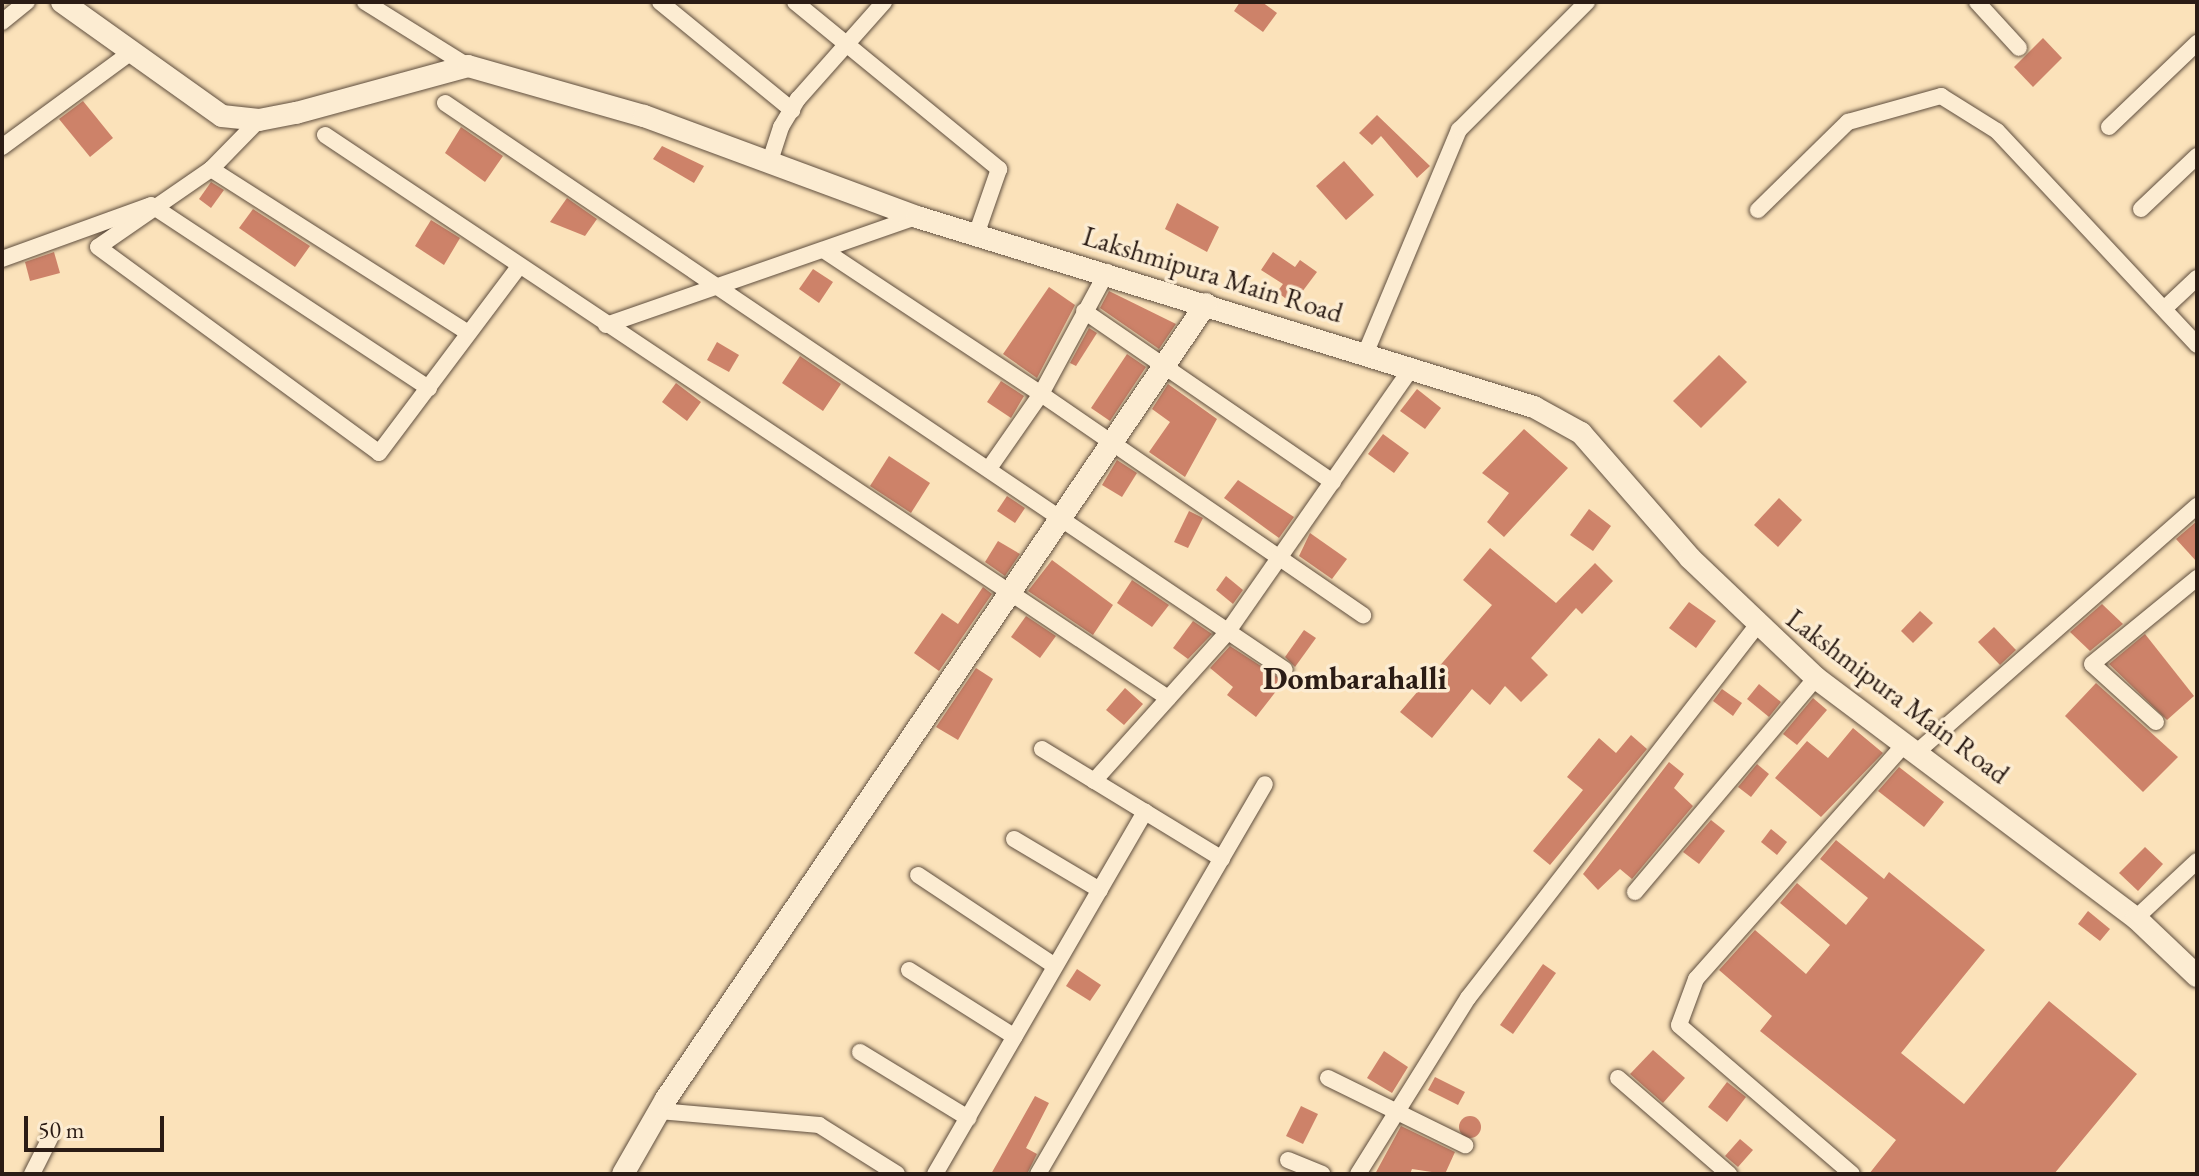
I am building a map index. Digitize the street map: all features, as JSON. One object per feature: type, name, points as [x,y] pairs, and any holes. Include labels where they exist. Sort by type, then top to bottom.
[{"type":"main road","points":[[62,2],[199,106],[222,116],[259,120],[468,66]]},
{"type":"main road","name":"Lakshmipura Main Road","points":[[468,66],[644,116],[917,217],[1107,272],[1534,407],[1581,433],[1757,626],[1816,678],[2136,918],[2197,976]]},
{"type":"main road","points":[[623,1174],[659,1111],[1206,304]]},
{"type":"street","points":[[2,22],[27,2]]},
{"type":"street","points":[[365,2],[468,66]]},
{"type":"street","points":[[660,2],[792,110]]},
{"type":"street","points":[[795,2],[999,169],[976,235]]},
{"type":"street","points":[[769,164],[792,110],[884,2]]},
{"type":"street","points":[[1366,352],[1459,130],[1587,2]]},
{"type":"street","points":[[1977,2],[2019,48]]},
{"type":"street","points":[[2109,127],[2197,43]]},
{"type":"street","points":[[2,147],[130,53]]},
{"type":"street","points":[[1758,210],[1848,122],[1941,96],[1997,131],[2197,345]]},
{"type":"street","points":[[445,103],[723,286],[990,467],[1226,634],[1285,670]]},
{"type":"street","points":[[259,120],[211,169],[151,205],[98,247],[379,453],[518,268]]},
{"type":"street","points":[[325,135],[518,268],[1168,698]]},
{"type":"street","points":[[2141,209],[2197,156]]},
{"type":"street","points":[[211,169],[468,333]]},
{"type":"street","points":[[2,259],[151,205]]},
{"type":"street","points":[[151,205],[429,388]]},
{"type":"street","points":[[606,325],[917,217]]},
{"type":"street","points":[[825,251],[1114,439],[1363,615]]},
{"type":"street","points":[[990,467],[1041,394],[1107,272]]},
{"type":"street","points":[[2165,308],[2197,278]]},
{"type":"street","points":[[1084,311],[1333,482]]},
{"type":"street","points":[[1094,781],[1226,634],[1412,367]]},
{"type":"street","points":[[1852,1174],[1679,1025],[1696,979],[1911,748],[2197,506]]},
{"type":"street","points":[[2156,722],[2092,664],[2197,578]]},
{"type":"street","points":[[1358,1174],[1396,1107],[1468,998],[1757,626]]},
{"type":"street","points":[[1635,892],[1816,678]]},
{"type":"street","points":[[1042,749],[1222,859]]},
{"type":"street","points":[[1038,1174],[1265,784]]},
{"type":"street","points":[[935,1174],[1145,812]]},
{"type":"street","points":[[1014,839],[1100,890]]},
{"type":"street","points":[[2136,918],[2197,861]]},
{"type":"street","points":[[918,875],[1055,966]]},
{"type":"street","points":[[909,970],[1015,1037]]},
{"type":"street","points":[[860,1052],[968,1118]]},
{"type":"street","points":[[1328,1078],[1396,1107],[1465,1145]]},
{"type":"street","points":[[1618,1078],[1729,1174]]},
{"type":"street","points":[[659,1111],[819,1125],[897,1174]]},
{"type":"street","points":[[32,1174],[50,1138]]},
{"type":"street","points":[[1288,1160],[1322,1174]]},
{"type":"building","points":[[1240,2],[1262,2],[1277,13],[1263,32],[1234,11]]},
{"type":"building","points":[[2043,38],[2062,58],[2033,87],[2014,67]]},
{"type":"building","points":[[83,101],[113,138],[90,157],[59,119]]},
{"type":"building","points":[[1377,115],[1430,166],[1417,178],[1381,136],[1372,145],[1359,133]]},
{"type":"building","points":[[461,127],[503,156],[485,182],[445,153]]},
{"type":"building","points":[[662,146],[704,166],[694,183],[653,159]]},
{"type":"building","points":[[1344,161],[1374,195],[1346,220],[1316,186]]},
{"type":"building","points":[[211,182],[224,190],[211,208],[199,199]]},
{"type":"building","points":[[567,198],[597,219],[585,236],[550,222]]},
{"type":"building","points":[[1177,203],[1219,227],[1207,252],[1165,229]]},
{"type":"building","points":[[253,209],[310,246],[295,267],[239,228]]},
{"type":"building","points":[[431,220],[460,238],[444,265],[415,246]]},
{"type":"building","points":[[54,252],[60,273],[30,281],[25,262]]},
{"type":"building","points":[[1273,252],[1295,267],[1300,260],[1317,272],[1293,304],[1277,292],[1283,284],[1261,270]]},
{"type":"building","points":[[813,269],[833,282],[819,303],[799,289]]},
{"type":"building","points":[[1049,287],[1075,305],[1037,378],[1003,354]]},
{"type":"building","points":[[1109,291],[1176,324],[1159,349],[1100,308]]},
{"type":"building","points":[[1089,328],[1097,333],[1076,366],[1070,363]]},
{"type":"building","points":[[717,342],[739,355],[729,372],[707,360]]},
{"type":"building","points":[[1127,354],[1146,367],[1110,421],[1091,408]]},
{"type":"building","points":[[1719,355],[1747,382],[1701,428],[1673,401]]},
{"type":"building","points":[[800,356],[841,384],[823,411],[782,383]]},
{"type":"building","points":[[1001,381],[1024,396],[1011,418],[987,402]]},
{"type":"building","points":[[676,383],[701,402],[687,421],[662,402]]},
{"type":"building","points":[[1168,384],[1217,419],[1185,477],[1149,452],[1170,422],[1152,409]]},
{"type":"building","points":[[1417,389],[1441,408],[1425,429],[1400,411]]},
{"type":"building","points":[[1524,429],[1568,468],[1504,537],[1487,522],[1509,493],[1482,473]]},
{"type":"building","points":[[1383,434],[1409,453],[1394,473],[1368,454]]},
{"type":"building","points":[[889,456],[930,483],[911,513],[870,486]]},
{"type":"building","points":[[1117,460],[1137,473],[1122,497],[1102,485]]},
{"type":"building","points":[[1238,480],[1294,517],[1279,538],[1224,498]]},
{"type":"building","points":[[1007,496],[1025,508],[1015,523],[997,511]]},
{"type":"building","points":[[1779,498],[1802,520],[1778,547],[1754,525]]},
{"type":"building","points":[[1589,509],[1611,526],[1593,551],[1570,535]]},
{"type":"building","points":[[1189,511],[1203,518],[1188,548],[1174,542]]},
{"type":"building","points":[[2197,521],[2197,562],[2176,539]]},
{"type":"building","points":[[1310,533],[1347,559],[1332,579],[1299,556]]},
{"type":"building","points":[[998,541],[1020,554],[1005,576],[985,562]]},
{"type":"building","points":[[1490,548],[1556,603],[1595,563],[1613,581],[1582,614],[1576,608],[1531,658],[1548,675],[1521,702],[1505,686],[1490,705],[1472,689],[1432,738],[1400,712],[1492,605],[1463,580]]},
{"type":"building","points":[[1052,560],[1113,605],[1093,635],[1028,591]]},
{"type":"building","points":[[1226,576],[1243,590],[1233,604],[1216,590]]},
{"type":"building","points":[[1132,580],[1169,605],[1152,627],[1117,603]]},
{"type":"building","points":[[983,587],[992,594],[939,671],[914,653],[942,613],[958,624]]},
{"type":"building","points":[[1689,602],[1716,621],[1696,648],[1669,628]]},
{"type":"building","points":[[2102,604],[2123,624],[2090,651],[2070,632]]},
{"type":"building","points":[[1920,611],[1933,623],[1913,643],[1901,631]]},
{"type":"building","points":[[1026,616],[1056,636],[1040,658],[1011,637]]},
{"type":"building","points":[[1193,621],[1212,634],[1188,659],[1173,648]]},
{"type":"building","points":[[1994,627],[2016,650],[2000,665],[1978,642]]},
{"type":"building","points":[[1304,630],[1316,638],[1295,667],[1285,657]]},
{"type":"building","points":[[2145,634],[2194,696],[2167,720],[2109,664]]},
{"type":"building","points":[[1230,646],[1284,681],[1256,717],[1227,695],[1233,687],[1210,668]]},
{"type":"building","points":[[976,668],[993,679],[958,740],[936,727]]},
{"type":"building","points":[[2096,683],[2178,757],[2143,792],[2065,716]]},
{"type":"building","points":[[1759,684],[1781,702],[1769,717],[1747,699]]},
{"type":"building","points":[[1125,688],[1143,704],[1124,725],[1106,710]]},
{"type":"building","points":[[1722,689],[1742,703],[1733,716],[1713,701]]},
{"type":"building","points":[[1813,698],[1827,710],[1797,745],[1783,734]]},
{"type":"building","points":[[1853,728],[1883,753],[1821,817],[1775,778],[1807,741],[1828,758]]},
{"type":"building","points":[[1631,735],[1647,749],[1550,865],[1533,851],[1583,790],[1567,777],[1599,738],[1616,753]]},
{"type":"building","points":[[1669,762],[1684,774],[1674,788],[1693,806],[1632,879],[1620,869],[1598,890],[1583,874]]},
{"type":"building","points":[[1757,764],[1769,774],[1751,797],[1738,787]]},
{"type":"building","points":[[1899,767],[1944,802],[1924,827],[1878,791]]},
{"type":"building","points":[[1711,820],[1725,831],[1699,864],[1683,852]]},
{"type":"building","points":[[1771,829],[1787,842],[1777,855],[1761,842]]},
{"type":"building","points":[[1836,840],[1884,879],[1889,872],[1985,950],[1901,1053],[1964,1104],[2049,1001],[2137,1074],[2054,1174],[1869,1174],[1896,1140],[1760,1031],[1772,1016],[1719,970],[1755,930],[1806,974],[1830,945],[1780,903],[1797,883],[1846,925],[1868,898],[1820,859]]},
{"type":"building","points":[[2145,847],[2163,864],[2138,891],[2119,873]]},
{"type":"building","points":[[2088,911],[2110,929],[2100,941],[2078,924]]},
{"type":"building","points":[[1543,964],[1556,973],[1513,1034],[1500,1025]]},
{"type":"building","points":[[1077,969],[1101,985],[1090,1001],[1066,986]]},
{"type":"building","points":[[1653,1050],[1685,1078],[1663,1103],[1630,1074]]},
{"type":"building","points":[[1384,1051],[1408,1067],[1392,1093],[1367,1078]]},
{"type":"building","points":[[1435,1077],[1465,1092],[1458,1105],[1428,1090]]},
{"type":"building","points":[[1727,1082],[1746,1097],[1727,1122],[1708,1107]]},
{"type":"building","points":[[1035,1096],[1049,1103],[1026,1148],[1037,1154],[1027,1174],[991,1174]]},
{"type":"building","points":[[1301,1106],[1318,1114],[1303,1144],[1286,1136]]},
{"type":"building","points":[[1470,1116],[1478,1119],[1481,1127],[1478,1135],[1470,1138],[1462,1135],[1459,1127],[1462,1119]]},
{"type":"building","points":[[1401,1126],[1455,1152],[1445,1174],[1412,1169],[1410,1174],[1375,1174]]},
{"type":"building","points":[[1740,1139],[1753,1150],[1738,1167],[1725,1156]]},
{"type":"district","name":"Dombarahalli","points":[[1355,678]]}]
